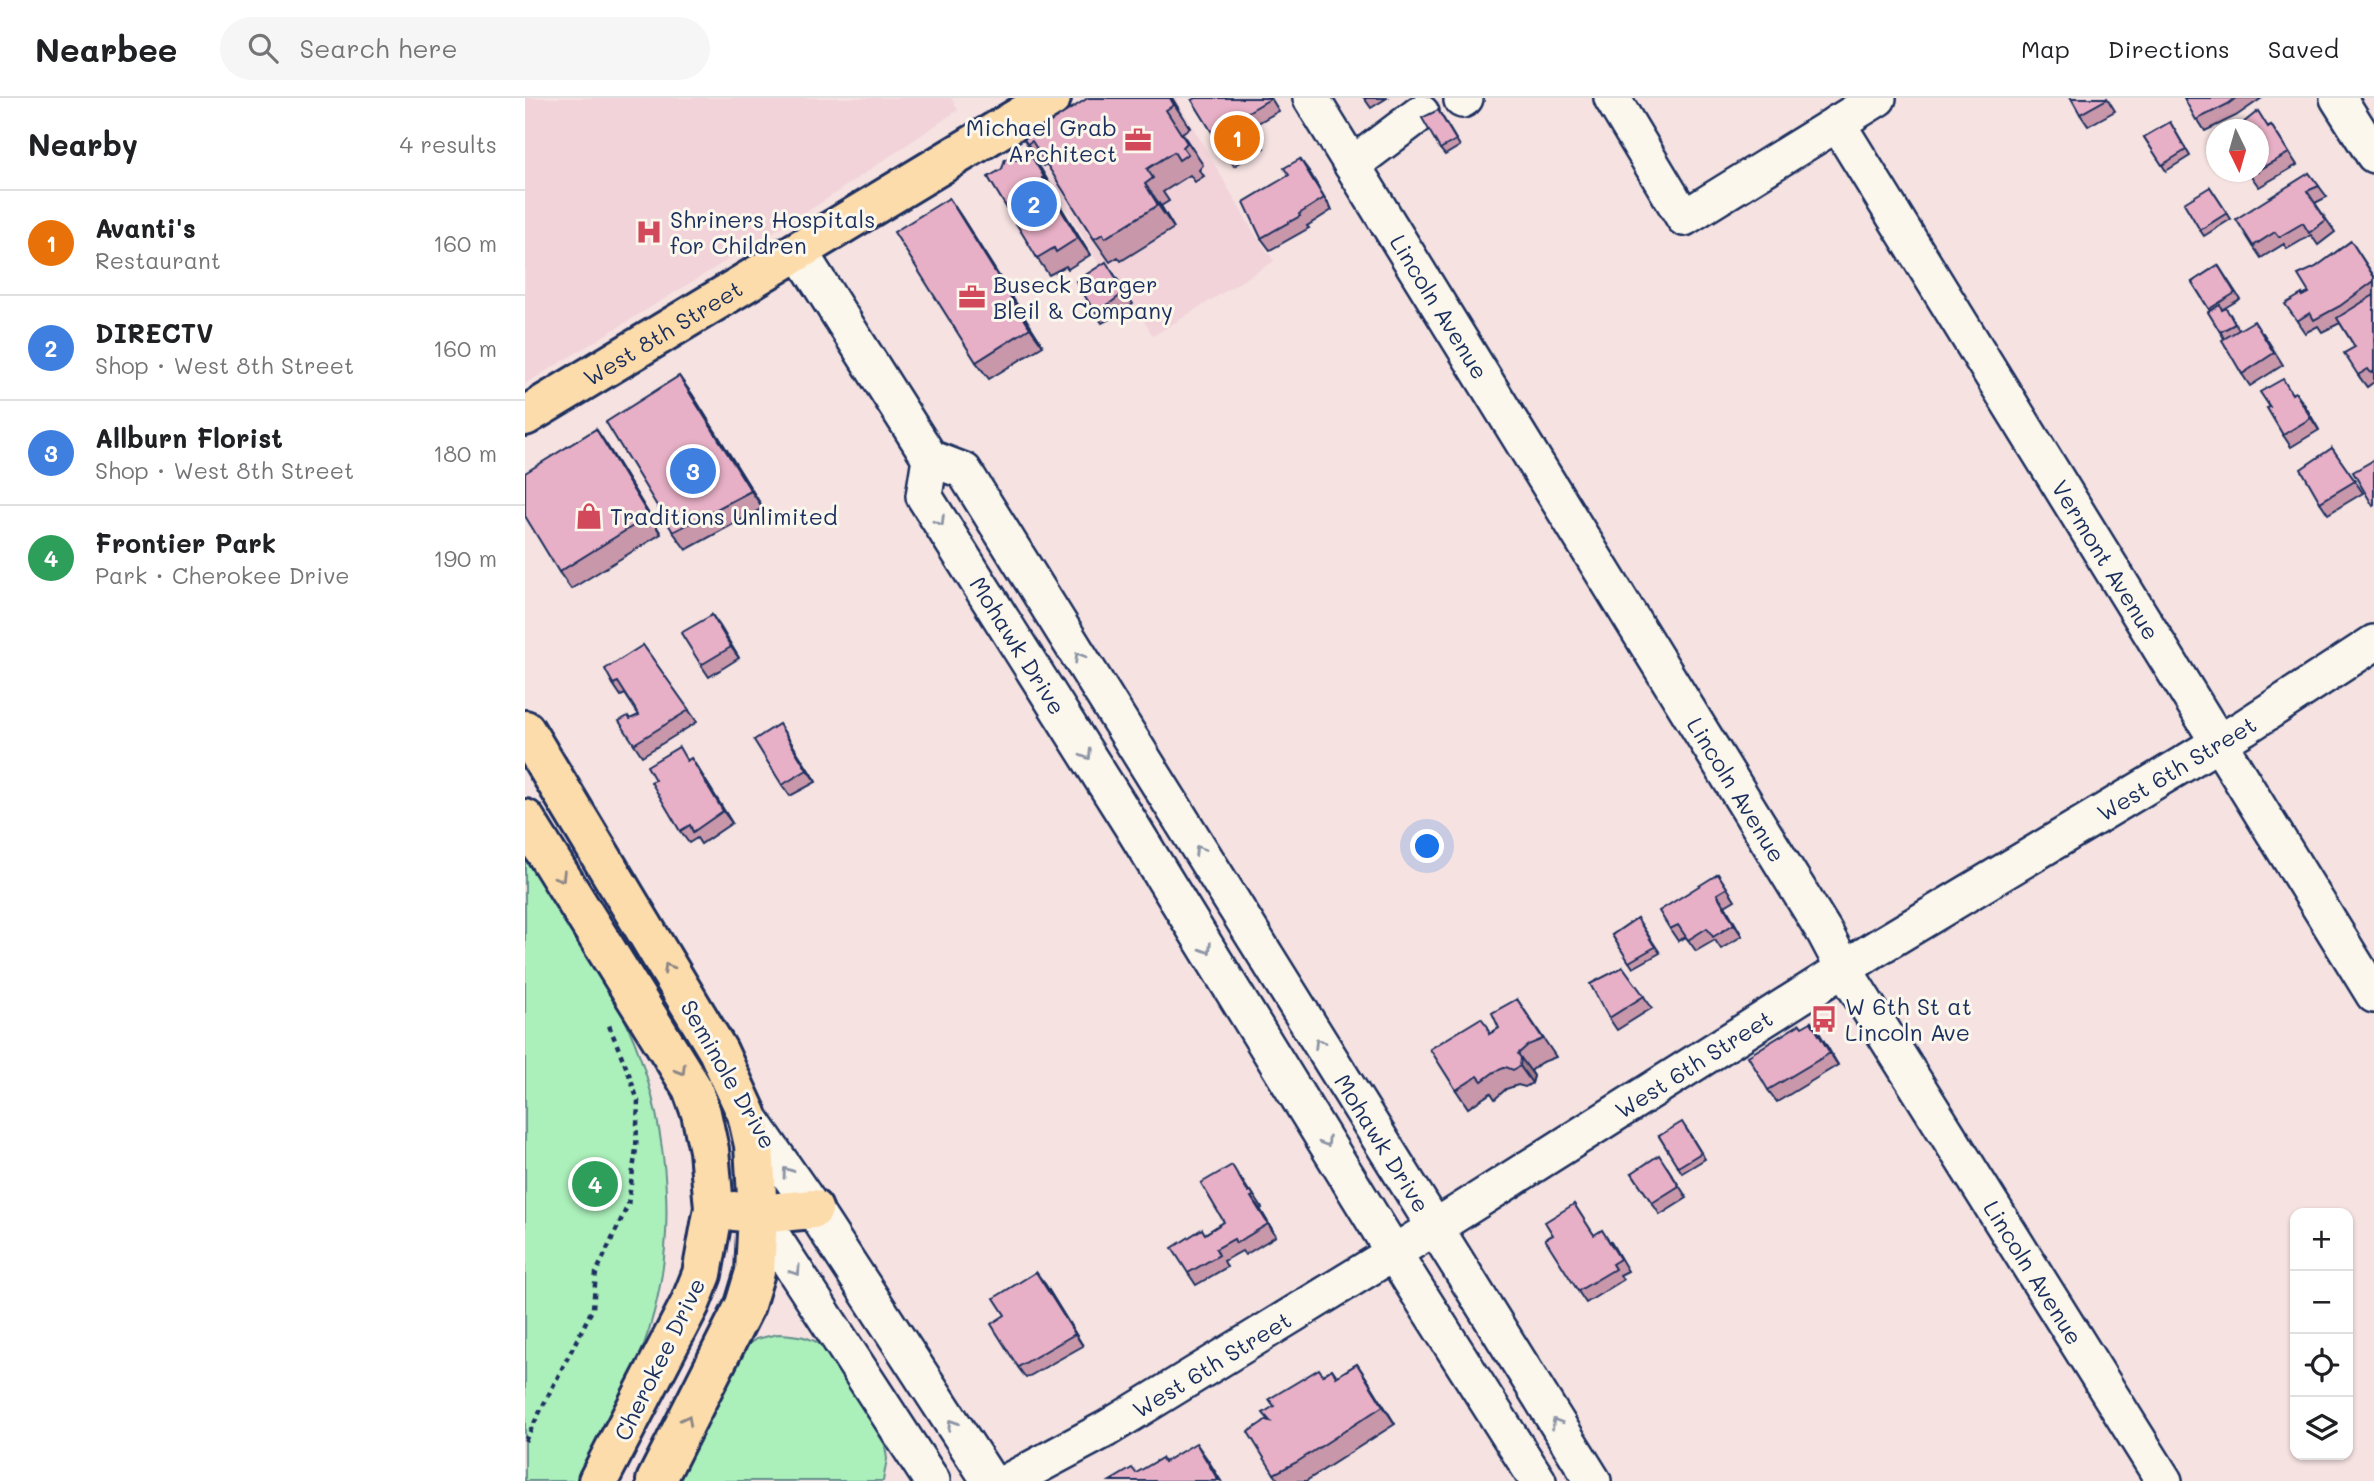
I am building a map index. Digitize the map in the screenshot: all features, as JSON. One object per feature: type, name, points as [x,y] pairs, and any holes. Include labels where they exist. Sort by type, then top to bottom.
[{"type":"main road","name":"West 8th Street","points":[[525,416],[1051,98]]},
{"type":"main road","name":"Seminole Drive","points":[[525,730],[718,1051],[747,1114]]},
{"type":"main road","name":"Seminole Drive","points":[[525,819],[692,1088],[709,1150]]},
{"type":"main road","points":[[656,1481],[745,1305],[755,1272],[758,1214],[754,1145],[747,1114]]},
{"type":"main road","name":"Cherokee Drive","points":[[598,1481],[690,1304],[702,1274],[714,1208],[709,1150]]},
{"type":"main road","points":[[714,1208],[758,1214],[813,1209]]},
{"type":"street","name":"Lincoln Avenue","points":[[1311,98],[1825,933],[1845,970],[2164,1481]]},
{"type":"street","points":[[1612,98],[1684,218],[1878,98]]},
{"type":"street","points":[[2338,98],[2374,155]]},
{"type":"street","points":[[1352,164],[1421,113]]},
{"type":"street","name":"Vermont Avenue","points":[[1836,123],[2374,995]]},
{"type":"street","points":[[799,251],[930,458]]},
{"type":"street","name":"Mohawk Drive","points":[[1538,1481],[924,496],[930,458],[964,471],[1593,1481]]},
{"type":"street","name":"West 6th Street","points":[[1009,1481],[1106,1429],[1434,1228],[1886,942],[2218,744],[2374,643]]},
{"type":"street","points":[[1133,828],[1170,804]]},
{"type":"street","name":"Seminole Drive","points":[[747,1114],[813,1209],[990,1481]]},
{"type":"street","points":[[758,1214],[932,1481]]},
{"type":"path","points":[[525,1441],[593,1308],[597,1273],[628,1205],[636,1149],[638,1101]]},
{"type":"shaded area","name":"Shriners Hospitals for Children","points":[[525,98],[951,98],[958,110],[819,204],[525,384]]},
{"type":"shaded area","points":[[1101,98],[1176,98],[1254,233],[1274,261],[1153,336],[1111,265],[1102,269],[1029,145]]},
{"type":"green space","points":[[525,852],[595,964],[632,1037],[646,1075],[663,1154],[666,1235],[654,1312],[631,1378],[577,1481],[525,1481]]},
{"type":"green space","points":[[778,1334],[807,1338],[831,1354],[885,1445],[887,1459],[883,1481],[668,1481],[743,1348],[756,1339]]},
{"type":"building","points":[[1088,98],[1170,98],[1174,105],[1166,110],[1187,143],[1183,147],[1188,154],[1179,160],[1174,152],[1147,169],[1153,178],[1145,184],[1158,205],[1105,238],[1103,234],[1094,239],[1032,141],[1027,144],[1024,139]]},
{"type":"building","points":[[2071,98],[2106,98],[2107,99],[2080,114]]},
{"type":"building","points":[[2184,98],[2236,98],[2196,120]]},
{"type":"building","points":[[1270,99],[1243,115],[1256,136],[1226,155],[1192,100]]},
{"type":"building","points":[[1438,110],[1456,140],[1440,149],[1422,118]]},
{"type":"building","points":[[2258,111],[2263,119],[2248,119]]},
{"type":"building","points":[[2170,122],[2186,150],[2162,165],[2144,137]]},
{"type":"building","points":[[2271,125],[2289,153],[2269,164],[2269,126]]},
{"type":"building","points":[[1029,152],[1078,238],[1056,252],[1054,248],[1037,258],[988,177],[1002,169],[1005,159],[1016,160]]},
{"type":"building","points":[[1300,159],[1324,198],[1299,214],[1300,216],[1261,238],[1244,202],[1289,175],[1284,168]]},
{"type":"building","points":[[2309,173],[2319,186],[2307,191],[2326,220],[2309,233],[2303,223],[2279,237],[2275,232],[2253,246],[2236,219]]},
{"type":"building","points":[[2210,187],[2227,213],[2200,230],[2184,203]]},
{"type":"building","points":[[949,198],[1030,328],[976,362],[894,232]]},
{"type":"building","points":[[2351,241],[2374,281],[2340,306],[2314,320],[2310,313],[2297,321],[2285,304],[2309,293],[2298,275],[2316,267]]},
{"type":"building","points":[[1106,262],[1125,292],[1094,311],[1076,281]]},
{"type":"building","points":[[2218,265],[2235,293],[2209,309],[2192,282]]},
{"type":"building","points":[[2374,295],[2374,371],[2371,373],[2368,369],[2358,375],[2344,353],[2355,347],[2337,318]]},
{"type":"building","points":[[2220,305],[2222,310],[2226,308],[2235,324],[2220,332],[2208,312]]},
{"type":"building","points":[[2254,321],[2274,353],[2242,374],[2222,340]]},
{"type":"building","points":[[679,376],[751,491],[673,532],[606,422]]},
{"type":"building","points":[[2283,379],[2292,394],[2295,392],[2311,418],[2283,435],[2260,392]]},
{"type":"building","points":[[596,429],[649,516],[559,572],[525,516],[525,473]]},
{"type":"building","points":[[2332,448],[2355,481],[2320,502],[2301,469]]},
{"type":"building","points":[[2374,460],[2374,505],[2373,506],[2353,472]]},
{"type":"building","points":[[712,615],[731,647],[701,665],[681,633]]},
{"type":"building","points":[[643,645],[689,710],[634,744],[619,721],[628,716],[630,719],[639,715],[618,682],[613,684],[605,669]]},
{"type":"building","points":[[779,724],[807,770],[782,785],[754,740]]},
{"type":"building","points":[[679,747],[687,761],[691,758],[723,811],[693,832],[690,825],[680,831],[651,782],[655,780],[647,766]]},
{"type":"building","points":[[1718,874],[1727,888],[1717,894],[1734,924],[1713,937],[1707,928],[1688,940],[1678,925],[1670,929],[1659,911]]},
{"type":"building","points":[[1637,918],[1655,947],[1629,962],[1612,935]]},
{"type":"building","points":[[1623,967],[1644,996],[1609,1018],[1590,984]]},
{"type":"building","points":[[1517,999],[1543,1039],[1528,1045],[1518,1054],[1521,1058],[1520,1066],[1513,1070],[1506,1067],[1482,1081],[1478,1076],[1456,1090],[1430,1049],[1481,1018],[1488,1027],[1489,1034],[1499,1028],[1492,1013]]},
{"type":"building","points":[[1811,1022],[1830,1053],[1768,1090],[1748,1056],[1800,1024],[1802,1027]]},
{"type":"building","points":[[1682,1122],[1701,1153],[1678,1167],[1659,1136]]},
{"type":"building","points":[[1659,1155],[1679,1186],[1652,1203],[1632,1173]]},
{"type":"building","points":[[1232,1165],[1248,1192],[1251,1191],[1254,1196],[1251,1197],[1268,1224],[1236,1243],[1234,1239],[1216,1249],[1219,1255],[1188,1273],[1172,1248],[1202,1229],[1205,1234],[1224,1222],[1201,1183]]},
{"type":"building","points":[[1574,1204],[1594,1235],[1602,1230],[1620,1259],[1612,1264],[1615,1269],[1578,1291],[1545,1239],[1553,1235],[1545,1222]]},
{"type":"building","points":[[1036,1272],[1075,1334],[1018,1367],[991,1324],[1005,1315],[994,1298]]},
{"type":"building","points":[[1357,1364],[1383,1406],[1274,1474],[1248,1432],[1266,1420],[1270,1421],[1263,1413],[1274,1406],[1269,1399],[1319,1369],[1323,1375],[1332,1369],[1336,1377]]},
{"type":"building","points":[[1196,1443],[1218,1480],[1110,1481],[1132,1468],[1136,1473],[1162,1458],[1164,1462]]},
{"type":"place","name":"Avanti's","points":[[1237,138]]},
{"type":"place","name":"Michael Grab Architect","points":[[1138,140]]},
{"type":"place","name":"DIRECTV","points":[[1034,204]]},
{"type":"place","name":"Shriners Hospitals for Children","points":[[649,232]]},
{"type":"place","name":"Buseck Barger Bleil & Company","points":[[972,297]]},
{"type":"place","name":"Allburn Florist","points":[[693,471]]},
{"type":"place","name":"Traditions Unlimited","points":[[589,516]]},
{"type":"place","name":"W 6th St at Lincoln Ave","points":[[1824,1019]]},
{"type":"place","name":"Frontier Park","points":[[595,1184]]}]
